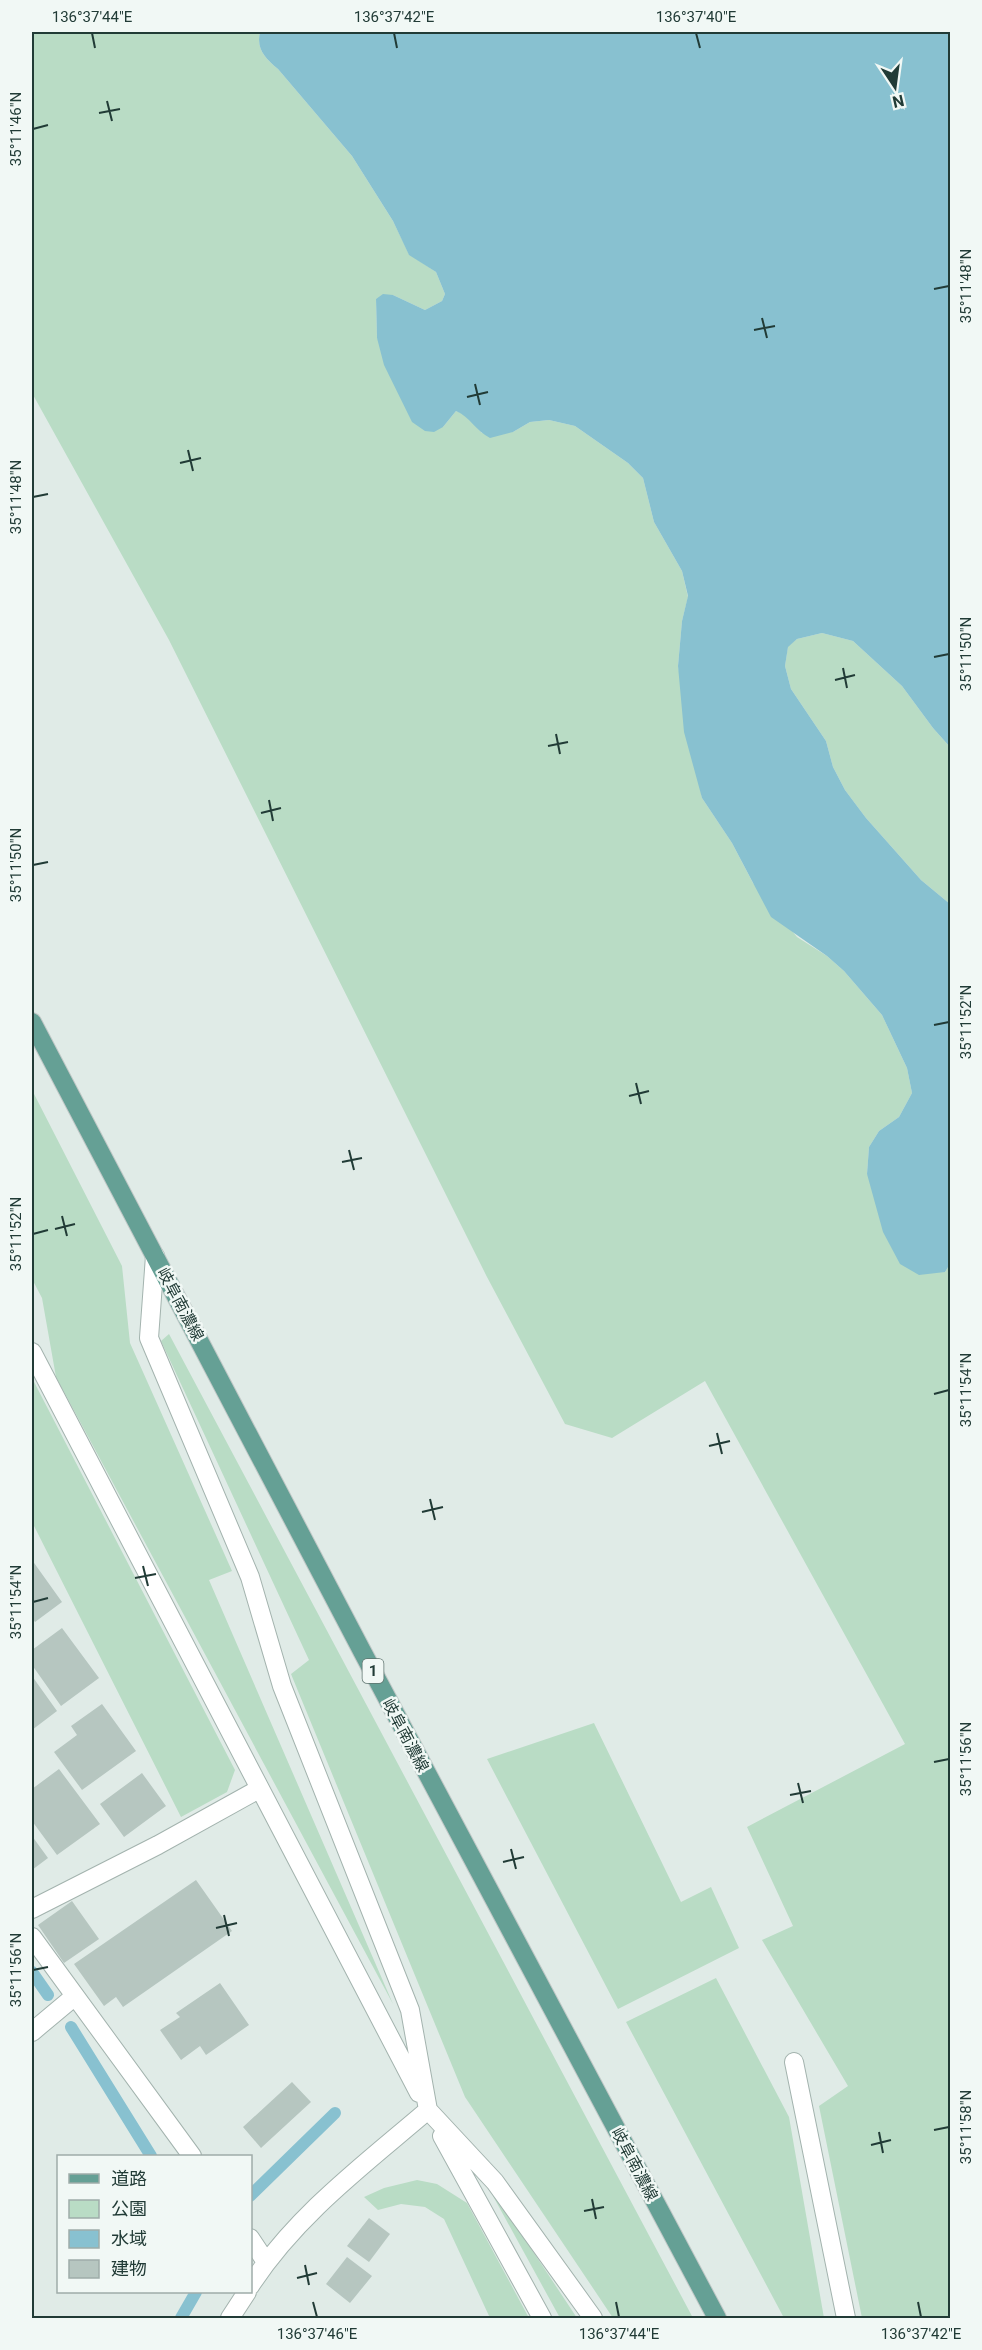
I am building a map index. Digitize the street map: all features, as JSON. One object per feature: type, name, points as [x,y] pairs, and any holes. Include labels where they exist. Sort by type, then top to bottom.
[{"type":"main road","name":"岐阜南濃線","points":[[32,1022],[363,1653],[717,2319]]},
{"type":"street","points":[[155,1256],[149,1338],[250,1577],[282,1686],[410,2010],[428,2110],[495,2182],[593,2319]]},
{"type":"street","points":[[32,1353],[428,2110],[542,2319]]},
{"type":"street","points":[[32,1910],[158,1845],[259,1789]]},
{"type":"street","points":[[32,1937],[191,2155]]},
{"type":"street","points":[[32,2032],[75,1996]]},
{"type":"street","points":[[794,2062],[846,2319]]},
{"type":"street","points":[[252,2283],[266,2262],[319,2204],[428,2110]]},
{"type":"street","points":[[252,2241],[266,2262]]},
{"type":"street","points":[[230,2319],[246,2293]]},
{"type":"green space","points":[[32,32],[260,32],[259,43],[263,53],[352,156],[393,221],[409,254],[436,272],[445,294],[442,301],[425,310],[393,295],[376,299],[377,338],[443,427],[456,411],[466,415],[482,433],[513,432],[530,422],[549,420],[575,426],[628,463],[643,478],[654,522],[682,571],[688,597],[682,621],[678,666],[702,798],[732,843],[753,883],[797,937],[827,956],[844,971],[882,1015],[907,1068],[912,1093],[899,1117],[879,1131],[869,1147],[867,1174],[945,1272],[950,1264],[950,2318],[862,2318],[819,2106],[848,2086],[762,1940],[793,1926],[747,1827],[905,1744],[705,1381],[612,1438],[565,1424],[487,1277],[169,640],[32,393]]},
{"type":"green space","points":[[822,633],[853,641],[902,686],[950,747],[950,904],[921,880],[866,818],[845,790],[833,767],[826,741],[791,689],[785,666],[788,646],[797,639]]},
{"type":"green space","points":[[32,1090],[122,1266],[130,1343],[232,1571],[209,1580],[393,2004],[56,1377],[42,1298],[32,1279]]},
{"type":"green space","points":[[169,1334],[693,2318],[613,2318],[465,2097],[291,1674],[309,1660],[161,1341]]},
{"type":"green space","points":[[32,1378],[235,1770],[227,1792],[181,1817],[32,1522]]},
{"type":"green space","points":[[594,1723],[681,1902],[711,1887],[739,1948],[618,2009],[487,1759]]},
{"type":"green space","points":[[716,1978],[789,2117],[824,2318],[784,2318],[626,2022]]},
{"type":"green space","points":[[417,2180],[437,2184],[467,2203],[529,2318],[490,2318],[444,2219],[425,2207],[401,2204],[378,2210],[364,2197],[384,2188]]},
{"type":"green space","points":[[495,2194],[577,2318],[560,2318],[493,2196]]},
{"type":"water","points":[[260,32],[950,32],[950,747],[902,686],[853,641],[822,633],[797,639],[788,647],[785,666],[791,689],[826,741],[833,767],[845,790],[866,818],[921,880],[950,904],[950,1264],[945,1272],[919,1275],[900,1264],[883,1232],[867,1174],[869,1147],[879,1131],[899,1117],[912,1093],[907,1068],[882,1015],[844,971],[827,956],[771,917],[732,843],[702,798],[684,732],[678,666],[682,621],[688,596],[682,571],[654,522],[643,478],[628,463],[575,426],[549,420],[530,422],[513,432],[490,438],[456,411],[443,427],[434,432],[425,431],[412,422],[384,365],[377,338],[376,299],[383,294],[393,295],[425,310],[442,301],[445,294],[436,272],[409,255],[393,221],[352,156],[266,57],[259,43]]},
{"type":"building","points":[[32,1560],[62,1602],[35,1622],[32,1618]]},
{"type":"building","points":[[62,1628],[99,1678],[61,1706],[32,1665],[32,1650]]},
{"type":"building","points":[[32,1676],[57,1711],[32,1730]]},
{"type":"building","points":[[102,1704],[136,1751],[82,1790],[54,1752],[77,1735],[71,1726]]},
{"type":"building","points":[[59,1769],[100,1824],[57,1855],[32,1821],[32,1789]]},
{"type":"building","points":[[142,1773],[166,1806],[124,1837],[100,1804]]},
{"type":"building","points":[[32,1836],[48,1858],[32,1870]]},
{"type":"building","points":[[196,1880],[232,1931],[123,2007],[116,1997],[104,2006],[74,1964]]},
{"type":"building","points":[[72,1901],[99,1939],[64,1963],[38,1925]]},
{"type":"building","points":[[220,1983],[249,2025],[206,2055],[200,2046],[181,2060],[160,2030],[180,2017],[176,2013]]},
{"type":"building","points":[[292,2082],[311,2102],[261,2148],[243,2127]]},
{"type":"building","points":[[369,2218],[390,2234],[369,2262],[347,2246]]},
{"type":"building","points":[[347,2257],[372,2276],[350,2303],[326,2284]]},
{"type":"waterway","points":[[32,1972],[48,1995]]},
{"type":"waterway","points":[[71,2027],[150,2155]]},
{"type":"waterway","points":[[252,2194],[335,2113]]},
{"type":"waterway","points":[[181,2318],[195,2293]]}]
